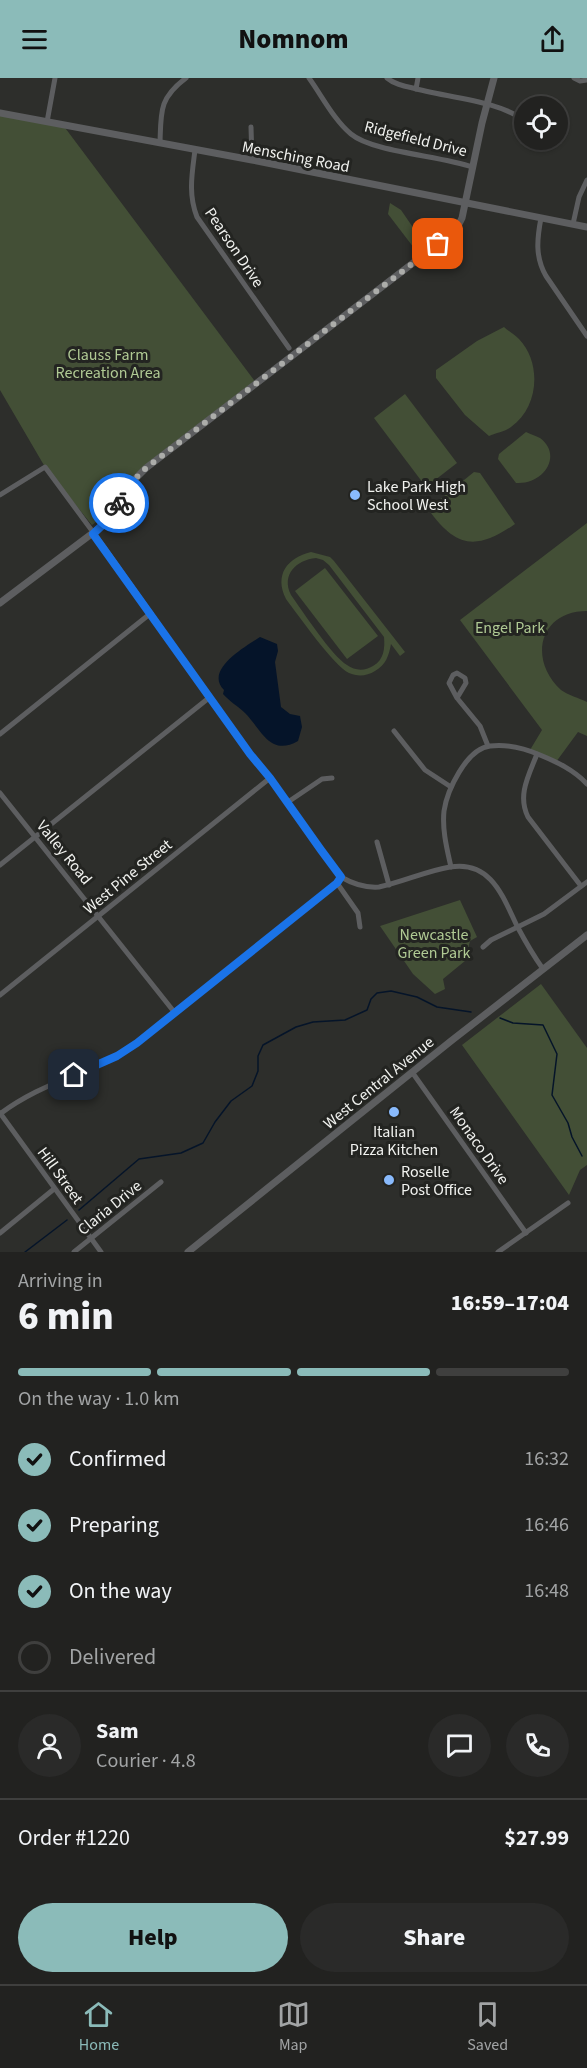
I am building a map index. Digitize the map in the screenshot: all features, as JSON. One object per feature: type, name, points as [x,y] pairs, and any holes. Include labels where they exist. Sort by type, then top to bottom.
[{"type":"street","points":[[46,122],[55,78]]},
{"type":"street","points":[[160,143],[165,99],[174,86],[186,78]]},
{"type":"street","name":"Ridgefield Drive","points":[[309,78],[343,126],[356,138],[377,146],[458,162],[472,167]]},
{"type":"street","points":[[387,78],[392,82],[416,89],[487,105],[514,114]]},
{"type":"street","points":[[416,89],[418,78]]},
{"type":"street","points":[[0,603],[93,534],[110,518],[130,484],[146,468],[456,230],[462,218],[494,78]]},
{"type":"street","points":[[574,78],[587,80]]},
{"type":"street","name":"Mensching Road","points":[[0,113],[252,160],[587,227]]},
{"type":"street","points":[[251,127],[252,160]]},
{"type":"street","name":"Pearson Drive","points":[[195,150],[190,187],[197,218],[289,348]]},
{"type":"street","points":[[573,224],[579,197],[587,180]]},
{"type":"street","points":[[541,218],[537,240],[541,267],[587,336]]},
{"type":"street","points":[[0,495],[45,466],[250,754],[288,802],[341,877],[368,887],[388,885],[451,867],[472,868],[485,874],[501,891],[543,969]]},
{"type":"street","points":[[0,734],[151,613]]},
{"type":"street","points":[[0,865],[210,697]]},
{"type":"street","points":[[457,698],[480,726],[488,746]]},
{"type":"street","points":[[394,731],[425,770],[451,787]]},
{"type":"street","points":[[451,867],[445,839],[444,812],[451,787],[474,754],[488,746],[523,748],[574,772],[587,784]]},
{"type":"street","points":[[537,754],[522,797],[523,808],[581,886]]},
{"type":"street","name":"West Pine Street","points":[[0,995],[270,778]]},
{"type":"street","points":[[288,802],[322,779],[332,778]]},
{"type":"street","name":"Valley Road","points":[[0,793],[176,1013]]},
{"type":"street","points":[[377,842],[388,885]]},
{"type":"street","points":[[0,1114],[31,1093],[117,1056],[176,1013],[337,883],[341,877]]},
{"type":"street","points":[[483,947],[491,940],[544,914],[587,882]]},
{"type":"street","points":[[337,883],[358,913],[360,927]]},
{"type":"street","name":"West Central Avenue","points":[[188,1252],[587,935]]},
{"type":"street","name":"Monaco Drive","points":[[412,1072],[526,1233]]},
{"type":"street","name":"Hill Street","points":[[0,1114],[101,1252]]},
{"type":"street","name":"Claria Drive","points":[[74,1252],[161,1182]]},
{"type":"street","points":[[0,1233],[54,1190]]},
{"type":"street","points":[[498,1252],[568,1203]]},
{"type":"green space","name":"Clauss Farm Recreation Area","points":[[0,112],[63,125],[257,384],[146,468],[118,506],[92,525],[45,467],[0,390]]},
{"type":"green space","points":[[390,203],[401,210],[421,239],[414,248],[388,214]]},
{"type":"green space","points":[[504,327],[519,339],[526,349],[534,372],[534,384],[532,397],[520,418],[509,428],[489,436],[465,415],[436,378],[436,370],[477,341]]},
{"type":"green space","points":[[405,394],[457,463],[426,487],[374,418]]},
{"type":"green space","points":[[526,432],[540,438],[547,445],[550,460],[547,468],[535,479],[516,483],[498,459],[499,454]]},
{"type":"green space","points":[[474,472],[480,473],[515,524],[489,539],[467,541],[448,532],[428,509]]},
{"type":"green space","name":"Engel Park","points":[[587,523],[587,611],[571,613],[558,619],[549,628],[542,652],[544,665],[561,690],[587,702],[587,736],[578,732],[556,762],[530,750],[542,730],[460,620]]},
{"type":"green space","points":[[311,552],[330,557],[405,652],[400,656],[391,644],[382,666],[366,675],[352,674],[342,668],[307,628],[286,599],[281,582],[282,575],[289,563]],"holes":[[[309,559],[323,560],[384,637],[382,657],[370,668],[357,669],[341,660],[291,595],[288,581],[292,570]]]},
{"type":"green space","points":[[325,568],[378,636],[347,659],[295,591]]},
{"type":"green space","name":"Newcastle Green Park","points":[[460,900],[477,937],[470,941],[468,949],[471,956],[443,979],[445,989],[435,994],[413,974],[380,926]]},
{"type":"green space","points":[[541,984],[587,1048],[587,1165],[580,1170],[569,1195],[462,1045]]},
{"type":"water","points":[[260,637],[277,644],[275,662],[281,707],[290,714],[300,716],[302,727],[298,741],[288,745],[280,746],[267,739],[245,713],[223,694],[224,690],[219,682],[219,675],[229,660]]},
{"type":"waterway","points":[[79,1210],[139,1159],[181,1153],[203,1143],[231,1101],[252,1086],[258,1071],[258,1056],[263,1045],[296,1027],[313,1022],[345,1020],[367,1010],[371,999],[377,993],[391,991],[417,997],[437,1007],[471,1012]]},
{"type":"waterway","points":[[500,1018],[513,1023],[543,1025],[557,1054],[552,1095],[568,1123],[582,1156]]},
{"type":"waterway","points":[[25,1252],[67,1220]]},
{"type":"way so far","points":[[119,503],[130,484],[146,468],[438,244]]},
{"type":"place","name":"Lake Park High School West","points":[[355,495]]},
{"type":"place","name":"Italian Pizza Kitchen","points":[[394,1112]]},
{"type":"place","name":"Roselle Post Office","points":[[389,1180]]},
{"type":"route","points":[[74,1075],[117,1056],[137,1043],[337,883],[341,877],[93,534],[110,518],[119,503]]}]
